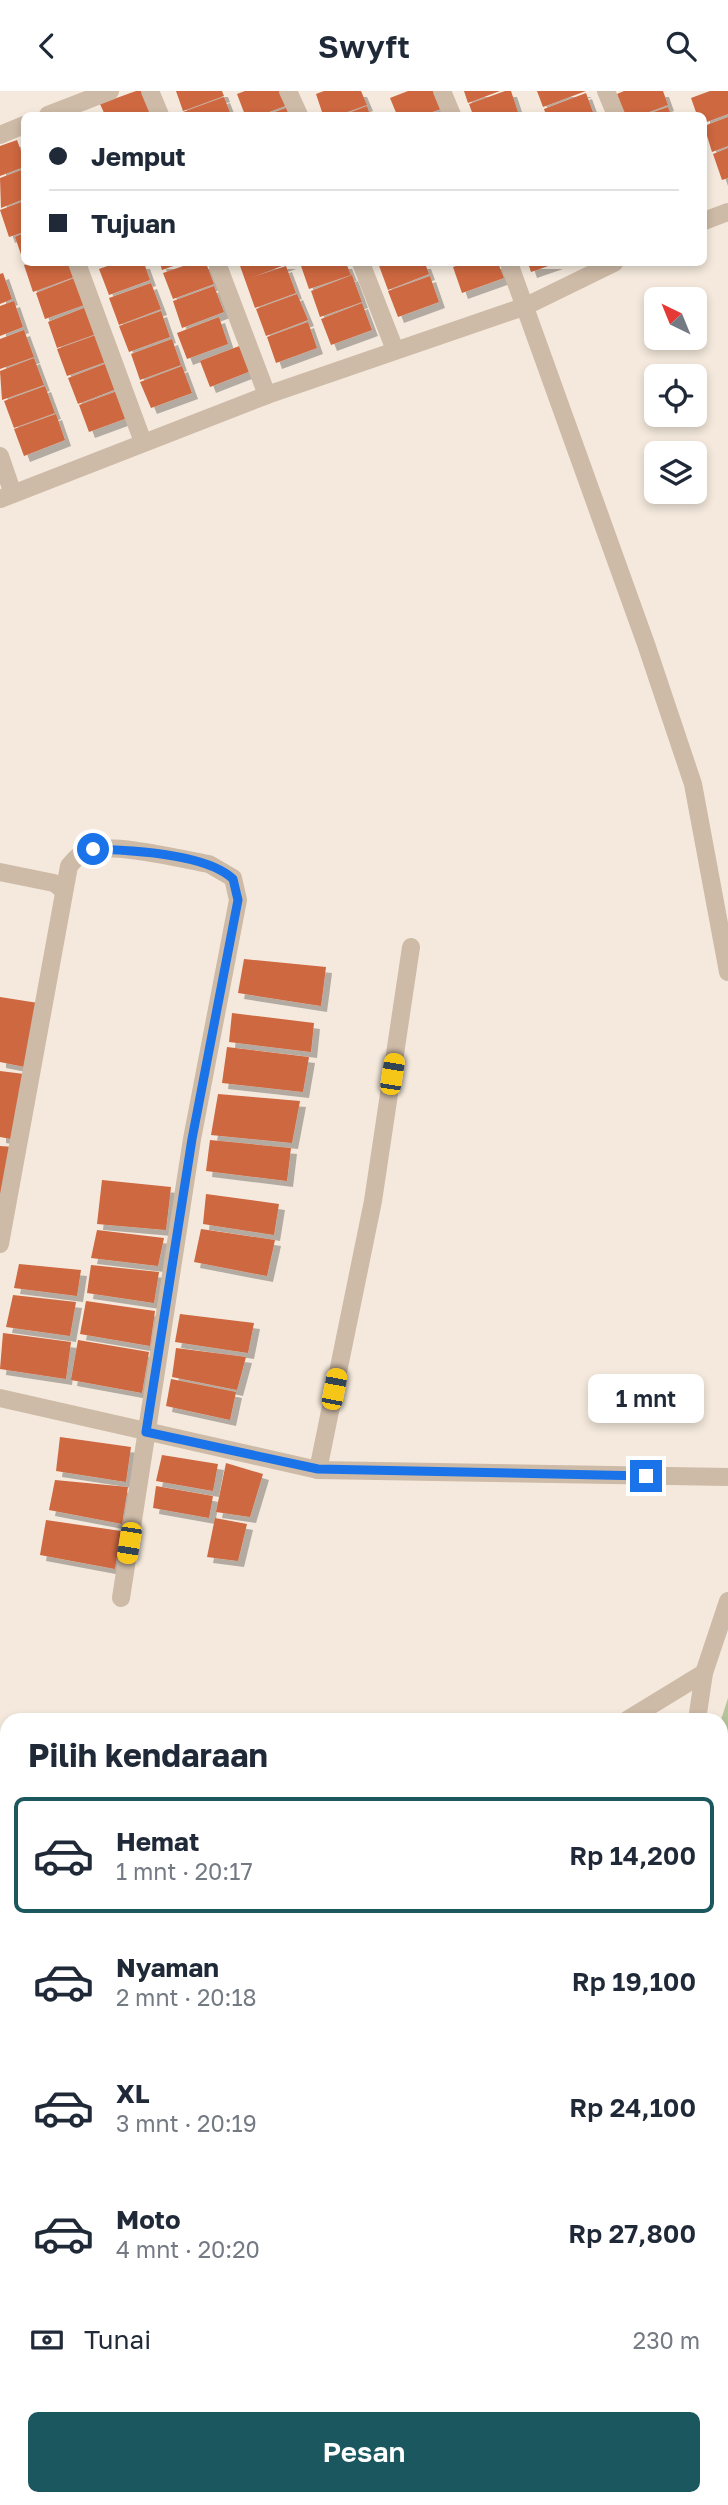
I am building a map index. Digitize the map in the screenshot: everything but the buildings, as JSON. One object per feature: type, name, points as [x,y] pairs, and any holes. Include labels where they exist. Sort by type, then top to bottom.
[{"type":"street","points":[[56,112],[110,91]]},
{"type":"street","points":[[150,91],[159,112]]},
{"type":"street","points":[[288,91],[298,112]]},
{"type":"street","points":[[442,91],[451,112]]},
{"type":"street","points":[[606,91],[615,112]]},
{"type":"street","points":[[0,135],[21,128]]},
{"type":"street","points":[[707,220],[728,212]]},
{"type":"street","points":[[78,266],[143,442]]},
{"type":"street","points":[[218,266],[267,395]]},
{"type":"street","points":[[362,266],[395,350]]},
{"type":"street","points":[[510,266],[693,784],[728,972]]},
{"type":"street","points":[[0,456],[6,497],[267,395],[526,306],[608,266]]},
{"type":"street","points":[[0,1244],[69,866],[79,855],[93,849],[130,850],[209,864],[228,874],[236,885],[238,900],[192,1139],[121,1598]]},
{"type":"street","points":[[0,872],[46,880],[63,890]]},
{"type":"street","points":[[318,1469],[373,1201],[411,947]]},
{"type":"street","points":[[0,1398],[318,1469],[728,1477]]},
{"type":"street","points":[[698,1713],[704,1672],[728,1601]]},
{"type":"street","points":[[638,1713],[704,1672]]},
{"type":"green space","points":[[728,1698],[728,1713],[723,1713]]},
{"type":"route","points":[[93,849],[130,850],[209,864],[233,879],[238,900],[192,1139],[146,1432],[318,1469],[646,1476]]}]
